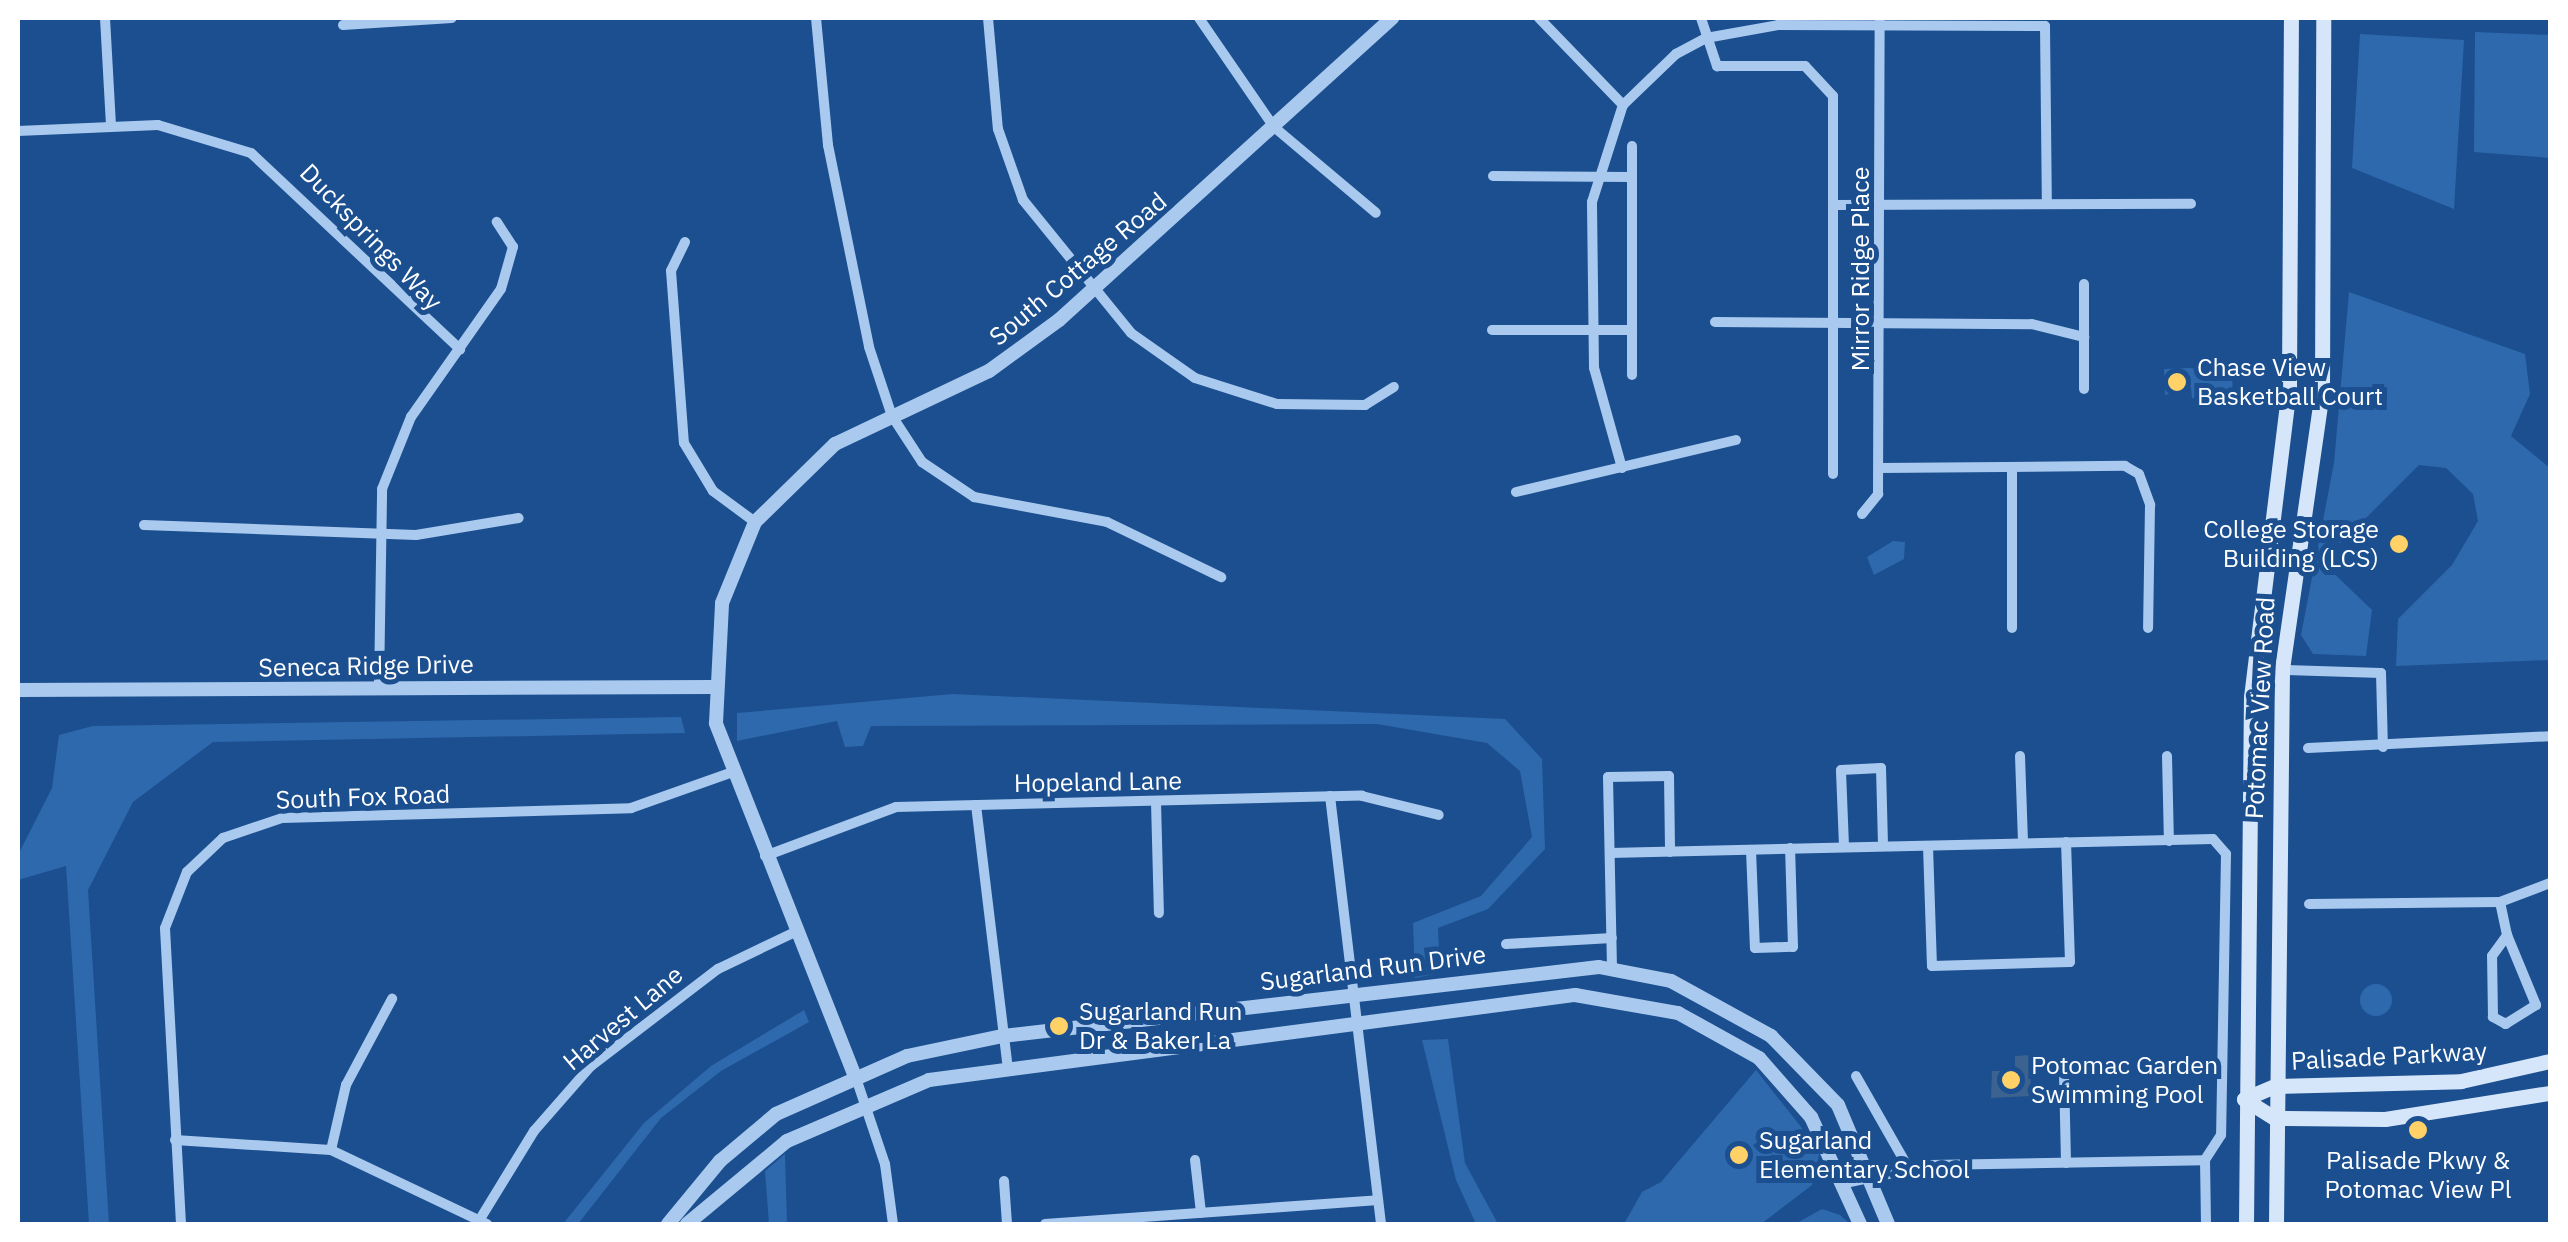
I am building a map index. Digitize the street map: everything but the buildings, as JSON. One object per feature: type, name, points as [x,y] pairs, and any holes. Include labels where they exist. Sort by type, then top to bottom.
[{"type":"main road","name":"Potomac View Road","points":[[2246,1224],[2244,1099],[2254,669],[2289,386],[2291,18]]},
{"type":"main road","name":"Potomac View Road","points":[[2276,1224],[2274,1118],[2282,669],[2322,392],[2324,18]]},
{"type":"main road","name":"Palisade Parkway","points":[[2244,1099],[2275,1086],[2462,1082],[2550,1062]]},
{"type":"main road","points":[[2244,1099],[2274,1118],[2432,1116],[2550,1093]]},
{"type":"street","points":[[105,18],[111,125]]},
{"type":"street","points":[[343,24],[452,18]]},
{"type":"street","points":[[816,18],[836,192],[892,416],[922,462],[960,492],[1106,522],[1220,577]]},
{"type":"street","points":[[988,18],[1008,167],[1042,230],[1092,292],[1162,359],[1234,394],[1276,404],[1365,405],[1394,387]]},
{"type":"street","points":[[1199,18],[1274,127],[1376,214]]},
{"type":"street","name":"South Cottage Road","points":[[854,1074],[730,772],[715,687],[722,603],[755,522],[814,459],[892,416],[988,372],[1092,292],[1392,18]]},
{"type":"street","points":[[1538,18],[1623,105]]},
{"type":"street","points":[[1700,18],[1723,68],[1805,66],[1828,81],[1833,205],[1833,474]]},
{"type":"street","points":[[1622,468],[1590,330],[1596,176],[1623,105],[1706,38],[1778,25],[1880,22],[2045,26],[2046,204]]},
{"type":"street","name":"Mirror Ridge Place","points":[[1862,514],[1878,494],[1879,468],[1880,22]]},
{"type":"street","name":"Ducksprings Way","points":[[18,132],[111,125],[201,133],[270,164],[460,350]]},
{"type":"street","points":[[1632,146],[1632,375]]},
{"type":"street","points":[[1493,176],[1631,177]]},
{"type":"street","points":[[1833,205],[2190,204]]},
{"type":"street","points":[[379,687],[376,533],[396,447],[508,269],[513,247],[497,222]]},
{"type":"street","points":[[684,242],[671,272],[684,443],[713,492],[755,522]]},
{"type":"street","points":[[2084,284],[2084,389]]},
{"type":"street","points":[[1715,322],[2032,324],[2084,337]]},
{"type":"street","points":[[1492,330],[1630,330]]},
{"type":"street","points":[[1516,492],[1736,440]]},
{"type":"street","points":[[1879,468],[2125,466],[2139,474],[2150,505],[2148,628]]},
{"type":"street","points":[[2012,469],[2012,628]]},
{"type":"street","points":[[144,525],[376,533],[519,518]]},
{"type":"street","points":[[2254,669],[2382,673],[2384,747]]},
{"type":"street","name":"Seneca Ridge Drive","points":[[18,690],[715,687]]},
{"type":"street","points":[[2308,748],[2550,736]]},
{"type":"street","points":[[2020,756],[2023,843]]},
{"type":"street","points":[[2167,756],[2168,841]]},
{"type":"street","points":[[1844,846],[1841,770],[1880,768],[1882,846]]},
{"type":"street","name":"South Fox Road","points":[[181,1224],[165,928],[187,872],[223,838],[282,818],[632,808],[730,772]]},
{"type":"street","points":[[1612,968],[1608,777],[1669,776],[1670,852]]},
{"type":"street","points":[[1330,796],[1350,994],[1381,1224]]},
{"type":"street","name":"Hopeland Lane","points":[[764,856],[876,811],[1330,796],[1397,798],[1439,815]]},
{"type":"street","points":[[1156,802],[1159,914]]},
{"type":"street","points":[[976,805],[1008,1068]]},
{"type":"street","points":[[1610,853],[2213,839],[2226,854],[2221,1135],[2205,1160],[2206,1224]]},
{"type":"street","points":[[1928,846],[1932,966],[2070,962],[2066,842]]},
{"type":"street","points":[[1751,850],[1755,948],[1793,947],[1790,848]]},
{"type":"street","points":[[2309,904],[2500,902],[2550,883]]},
{"type":"street","points":[[2500,902],[2507,935],[2536,1004],[2506,1024],[2494,1017],[2492,956],[2507,935]]},
{"type":"street","name":"Harvest Lane","points":[[481,1223],[534,1131],[591,1066],[703,978],[795,932]]},
{"type":"street","points":[[1506,944],[1612,938]]},
{"type":"street","name":"Sugarland Run Drive","points":[[668,1224],[760,1126],[854,1074],[1003,1036],[1350,994],[1612,968],[1712,998],[1771,1036],[1838,1105],[1888,1224]]},
{"type":"street","name":"Sugarland Run Drive","points":[[687,1224],[767,1154],[864,1102],[1008,1068],[1355,1020],[1575,995],[1678,1013],[1774,1071],[1812,1117],[1845,1183],[1860,1224]]},
{"type":"street","points":[[331,1150],[346,1084],[392,998]]},
{"type":"street","points":[[854,1074],[892,1224]]},
{"type":"street","points":[[2064,1074],[2066,1163]]},
{"type":"street","points":[[1856,1076],[1910,1169]]},
{"type":"street","points":[[175,1140],[331,1150],[481,1223]]},
{"type":"street","points":[[1195,1160],[1201,1213]]},
{"type":"street","points":[[1845,1183],[1872,1182],[1910,1169],[2205,1160]]},
{"type":"street","points":[[1004,1182],[1006,1224]]},
{"type":"street","points":[[1045,1224],[1378,1200]]},
{"type":"shaded area","points":[[2475,32],[2550,35],[2550,158],[2474,152]]},
{"type":"shaded area","points":[[2360,34],[2464,40],[2454,209],[2352,168]]},
{"type":"shaded area","points":[[2349,292],[2525,354],[2530,394],[2511,436],[2550,468],[2550,660],[2396,666],[2398,619],[2452,565],[2478,521],[2473,494],[2446,468],[2419,465],[2322,562],[2372,610],[2366,656],[2313,654],[2301,635],[2334,463]]},
{"type":"shaded area","points":[[2164,369],[2232,373],[2233,397],[2192,398],[2191,387],[2165,395]]},
{"type":"shaded area","points":[[1893,541],[1905,542],[1904,559],[1874,575],[1867,557]]},
{"type":"shaded area","points":[[953,694],[1505,719],[1542,759],[1545,849],[1488,909],[1438,928],[1440,973],[1415,978],[1413,923],[1481,896],[1532,837],[1520,771],[1487,743],[1377,724],[871,726],[863,746],[845,747],[837,721],[737,741],[737,713]]},
{"type":"shaded area","points":[[681,717],[685,733],[213,742],[133,802],[88,890],[109,1224],[89,1224],[66,866],[18,880],[18,855],[52,788],[59,735],[93,726]]},
{"type":"shaded area","points":[[2376,984],[2387,989],[2392,1000],[2387,1011],[2376,1016],[2365,1011],[2360,1000],[2365,989]]},
{"type":"shaded area","points":[[804,1010],[809,1022],[721,1071],[661,1118],[578,1224],[563,1224],[644,1123],[711,1066]]},
{"type":"shaded area","points":[[1448,1039],[1465,1163],[1498,1224],[1476,1224],[1456,1180],[1422,1040]]},
{"type":"shaded area","name":"Potomac Garden Swimming Pool","points":[[2030,1055],[2031,1096],[1991,1098],[1992,1071],[2015,1071],[2015,1056]]},
{"type":"shaded area","name":"Sugarland Elementary School","points":[[1756,1070],[1820,1151],[1812,1185],[1761,1224],[1624,1224],[1642,1192],[1661,1182]]},
{"type":"shaded area","points":[[785,1154],[787,1224],[769,1224],[765,1171]]},
{"type":"shaded area","points":[[1822,1209],[1840,1215],[1850,1224],[1795,1224]]},
{"type":"place","name":"Chase View Basketball Court","points":[[2177,382]]},
{"type":"place","name":"College Storage Building (LCS)","points":[[2399,544]]},
{"type":"place","name":"Sugarland Run Dr & Baker La","points":[[1059,1026]]},
{"type":"place","name":"Potomac Garden Swimming Pool","points":[[2011,1080]]},
{"type":"place","name":"Palisade Pkwy & Potomac View Pl","points":[[2418,1130]]},
{"type":"place","name":"Sugarland Elementary School","points":[[1739,1155]]}]
